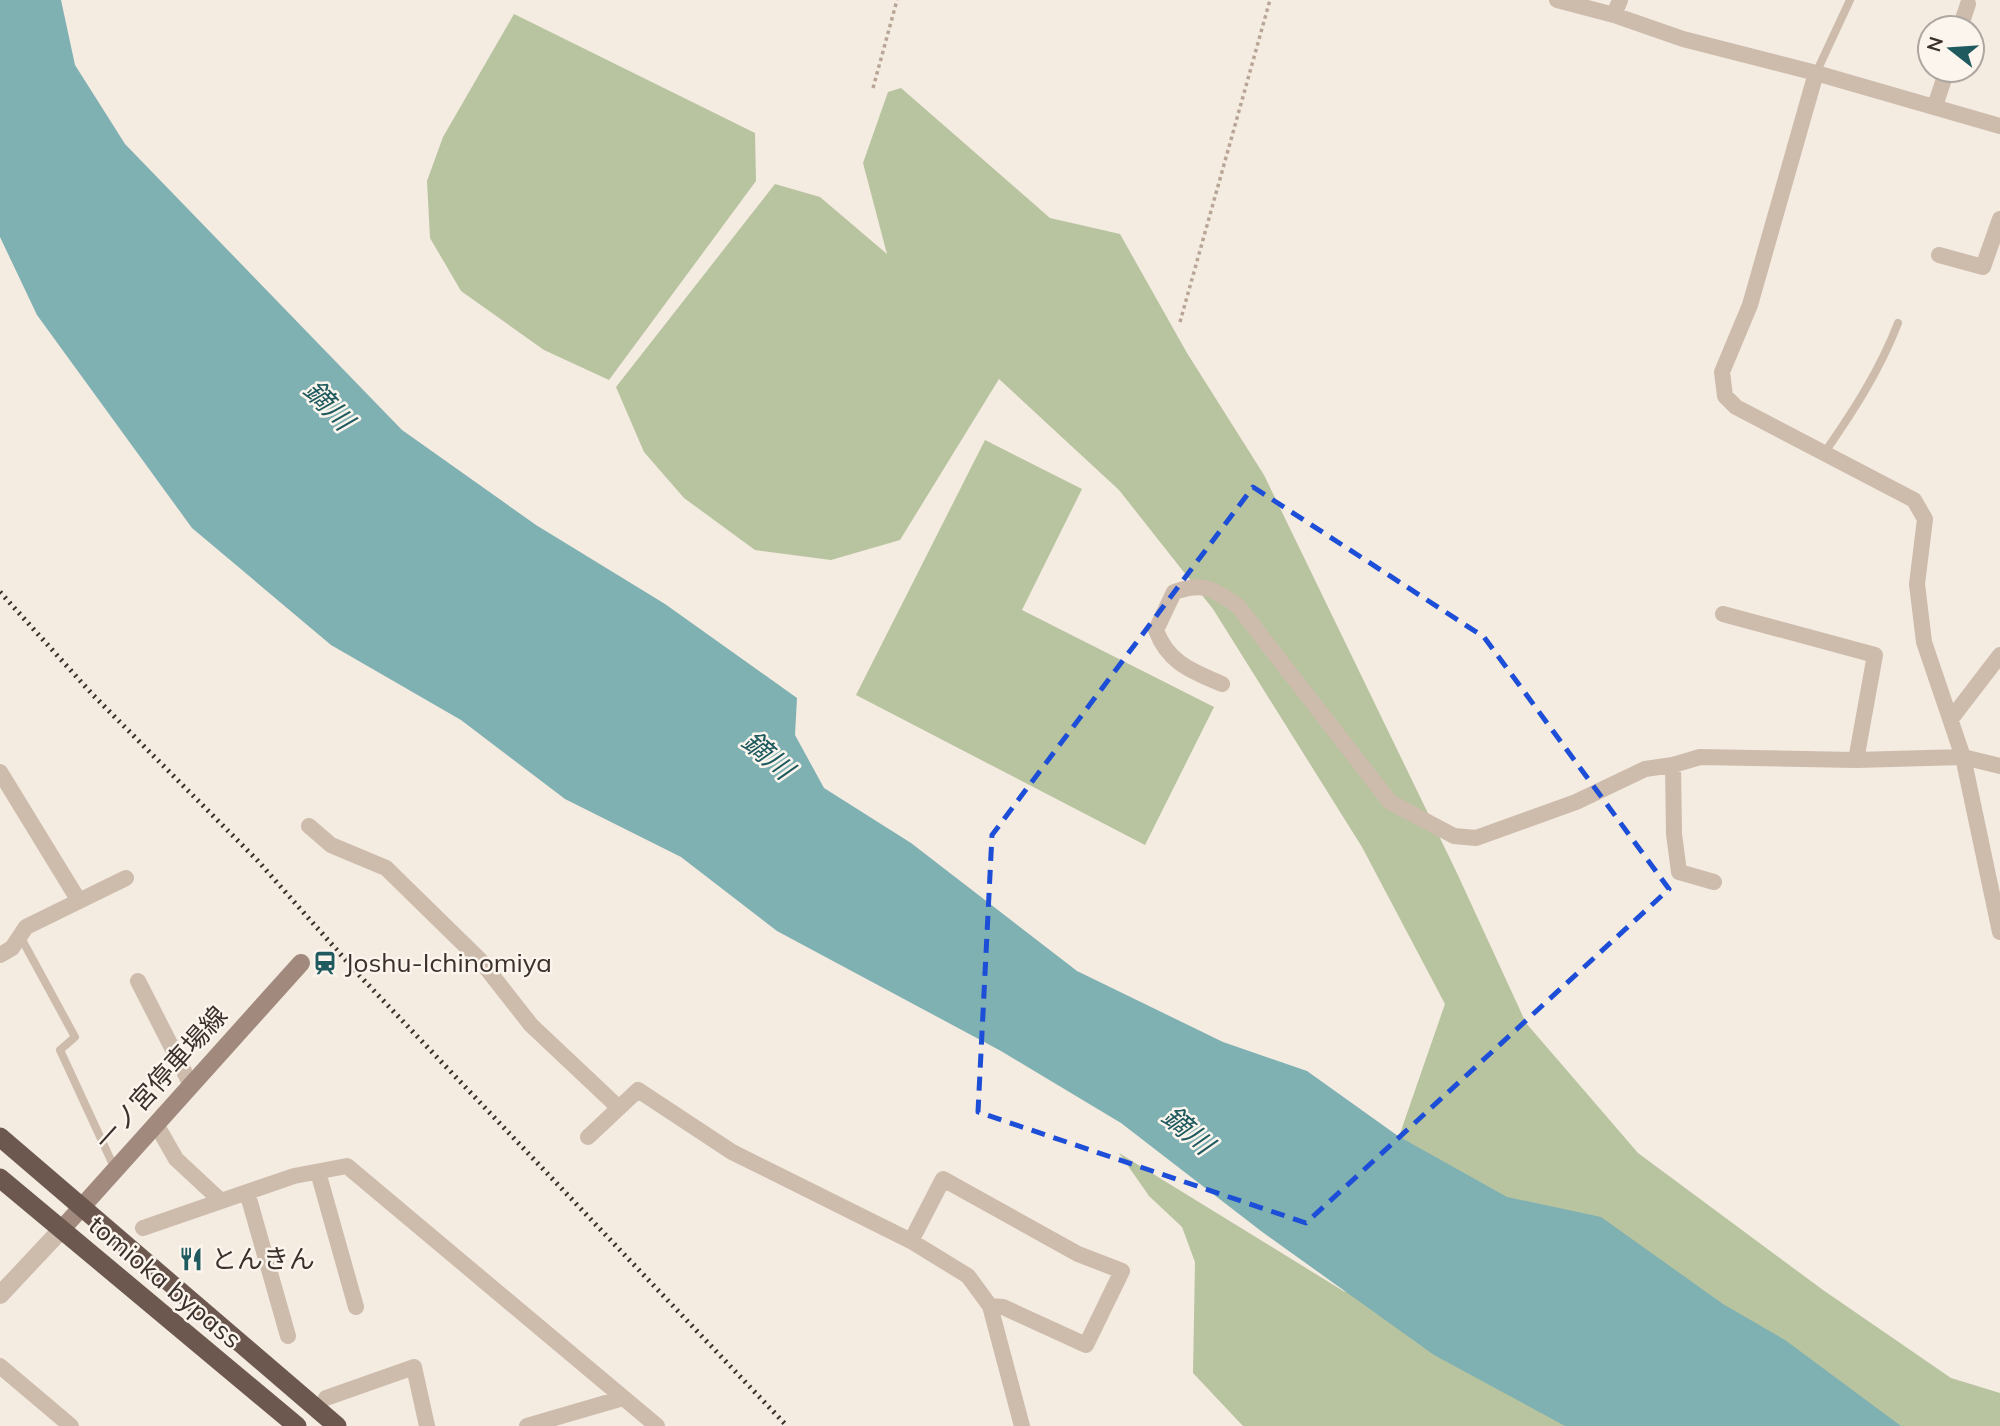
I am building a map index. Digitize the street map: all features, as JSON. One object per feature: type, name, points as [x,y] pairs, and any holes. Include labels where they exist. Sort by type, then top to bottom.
[{"type":"highway","name":"tomioka bypass","points":[[0,1137],[337,1426]]},
{"type":"highway","name":"tomioka bypass","points":[[0,1178],[296,1426]]},
{"type":"main road","name":"一ノ宮停車場線","points":[[62,1229],[301,962]]},
{"type":"street","points":[[1557,0],[1617,8],[1683,39],[1816,73],[2000,126]]},
{"type":"street","points":[[1965,14],[1968,4]]},
{"type":"street","points":[[1816,73],[1751,305],[1722,372],[1725,396],[1736,407],[1913,500],[1925,519],[1917,584],[1924,642],[1962,757],[2000,932]]},
{"type":"street","points":[[1935,106],[1942,84]]},
{"type":"street","points":[[1939,255],[1983,267],[2000,219]]},
{"type":"street","points":[[1222,684],[1180,666],[1163,648],[1156,630],[1174,592],[1194,586],[1209,587],[1237,605],[1390,802],[1454,836],[1476,838],[1576,802],[1645,768],[1673,765],[1700,757],[1856,760],[1962,757],[2000,766]]},
{"type":"street","points":[[1723,614],[1875,655],[1856,760]]},
{"type":"street","points":[[1951,719],[2000,655]]},
{"type":"street","points":[[1673,765],[1674,834],[1679,872],[1714,883]]},
{"type":"street","points":[[0,772],[79,901]]},
{"type":"street","points":[[309,826],[331,845],[386,868],[480,960],[531,1025],[619,1108]]},
{"type":"street","points":[[0,955],[12,948],[26,927],[126,878]]},
{"type":"street","points":[[138,981],[191,1085]]},
{"type":"street","points":[[588,1137],[638,1090],[732,1152],[911,1241],[968,1276],[990,1306],[1022,1426]]},
{"type":"street","points":[[156,1124],[176,1159],[220,1200]]},
{"type":"street","points":[[143,1227],[220,1200],[347,1166],[657,1426]]},
{"type":"street","points":[[318,1172],[356,1307]]},
{"type":"street","points":[[911,1241],[943,1179],[1078,1254],[1122,1271],[1086,1345],[1003,1307],[990,1306]]},
{"type":"street","points":[[247,1192],[288,1336]]},
{"type":"street","points":[[0,1295],[62,1229]]},
{"type":"street","points":[[0,1366],[71,1426]]},
{"type":"street","points":[[326,1398],[414,1367],[427,1426]]},
{"type":"street","points":[[527,1426],[623,1398]]},
{"type":"lane","points":[[1816,73],[1850,0]]},
{"type":"lane","points":[[1825,452],[1861,399],[1886,355],[1898,323]]},
{"type":"lane","points":[[20,936],[75,1037],[60,1050],[115,1169]]},
{"type":"path","points":[[873,88],[897,0]]},
{"type":"path","points":[[1180,322],[1270,0]]},
{"type":"highlighted area","points":[[1253,487],[1484,637],[1669,889],[1306,1223],[978,1112],[992,835]]},
{"type":"green space","points":[[514,14],[755,133],[756,181],[609,380],[544,350],[461,291],[430,238],[427,181],[443,137]]},
{"type":"green space","points":[[901,88],[1050,218],[1120,234],[1187,353],[1264,475],[1456,871],[1526,1023],[1638,1153],[1823,1290],[1951,1378],[2000,1393],[2000,1426],[1243,1426],[1193,1373],[1195,1262],[1182,1227],[1149,1196],[1119,1153],[1345,1292],[1445,1004],[1362,847],[1213,609],[1119,490],[999,379],[900,540],[831,560],[755,550],[684,498],[644,452],[616,387],[775,184],[820,197],[887,254],[863,163],[888,92]]},
{"type":"green space","points":[[985,440],[1082,489],[1022,610],[1214,707],[1145,845],[856,695]]},
{"type":"water","name":"鏑川","points":[[0,0],[61,0],[75,65],[125,144],[402,430],[536,525],[665,604],[797,698],[795,735],[824,788],[911,843],[1077,971],[1223,1042],[1307,1071],[1398,1136],[1507,1197],[1601,1217],[1723,1304],[1785,1340],[1901,1426],[1565,1426],[1434,1355],[1261,1231],[1121,1123],[1001,1051],[777,931],[681,857],[565,799],[461,720],[331,645],[192,528],[37,315],[0,237]]},
{"type":"railway","points":[[0,592],[93,695],[258,861],[358,974],[787,1426]]},
{"type":"place","name":"Joshu-Ichinomiya","points":[[325,963]]},
{"type":"place","name":"とんきん","points":[[191,1259]]}]
